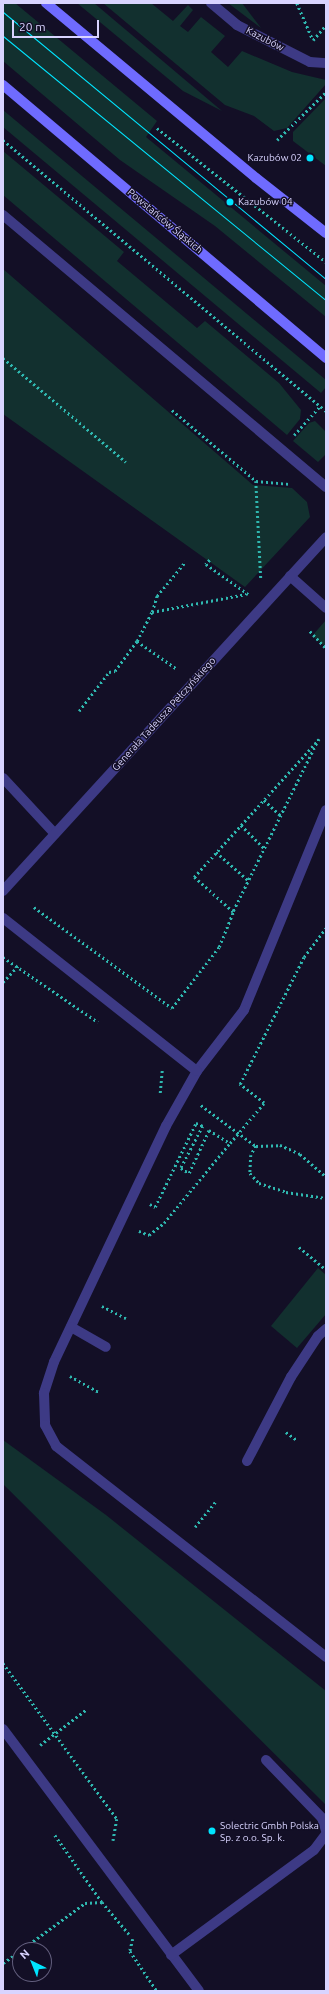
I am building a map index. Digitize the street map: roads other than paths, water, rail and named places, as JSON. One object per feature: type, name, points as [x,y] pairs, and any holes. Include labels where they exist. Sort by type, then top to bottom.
[{"type":"main road","points":[[46,3],[256,178],[326,233]]},
{"type":"main road","name":"Powstańców Śląskich","points":[[3,85],[326,358]]},
{"type":"street","name":"Kazubów","points":[[211,3],[237,25],[310,62],[326,63]]},
{"type":"street","points":[[3,215],[326,487]]},
{"type":"street","name":"Generała Tadeusza Pełczyńskiego","points":[[3,891],[326,537]]},
{"type":"street","points":[[290,576],[326,608]]},
{"type":"street","points":[[3,778],[55,834]]},
{"type":"street","points":[[326,810],[244,1010],[197,1071],[166,1126],[54,1362],[44,1393],[45,1425],[56,1446],[326,1657]]},
{"type":"street","points":[[3,918],[197,1071]]},
{"type":"street","points":[[71,1327],[106,1347]]},
{"type":"street","points":[[246,1461],[290,1376],[318,1336],[326,1329]]},
{"type":"street","points":[[3,1729],[198,1991]]},
{"type":"street","points":[[266,1760],[322,1818],[326,1830]]},
{"type":"street","points":[[171,1955],[314,1850],[326,1834]]},
{"type":"tram line","points":[[3,12],[326,279]]},
{"type":"tram line","points":[[3,36],[326,300]]},
{"type":"place","name":"Kazubów 02","points":[[310,158]]},
{"type":"place","name":"Kazubów 04","points":[[230,202]]},
{"type":"place","name":"Solectric Gmbh Polska Sp. z o.o. Sp. k.","points":[[212,1831]]}]
